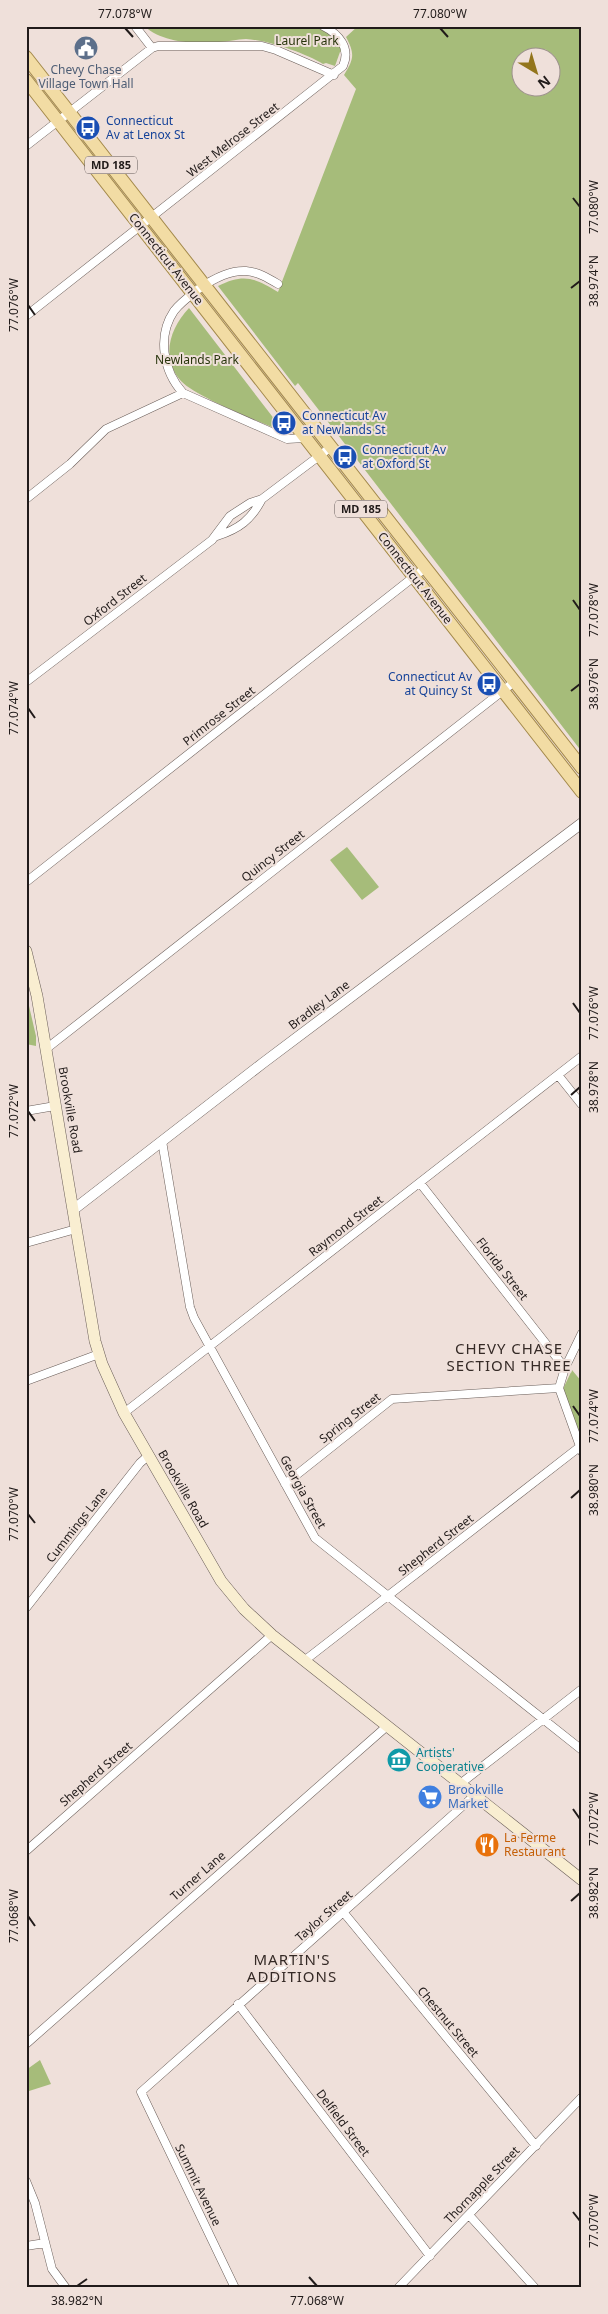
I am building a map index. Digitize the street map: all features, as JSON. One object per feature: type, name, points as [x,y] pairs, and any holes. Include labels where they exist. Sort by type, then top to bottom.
[{"type":"main road","name":"Connecticut Avenue","points":[[26,56],[70,112],[146,223]]},
{"type":"main road","name":"Connecticut Avenue","points":[[26,80],[58,121],[146,223],[198,290],[305,438],[582,792]]},
{"type":"main road","name":"Connecticut Avenue","points":[[198,290],[331,447],[582,768]]},
{"type":"main road","name":"Brookville Road","points":[[26,951],[46,1049],[99,1354],[110,1384],[124,1413],[221,1581],[244,1609],[272,1635],[582,1880]]},
{"type":"street","points":[[135,26],[152,48]]},
{"type":"street","points":[[26,146],[152,48],[164,45],[210,48],[262,46],[276,50],[334,75],[346,60],[345,48],[339,37],[322,26]]},
{"type":"street","name":"West Melrose Street","points":[[26,316],[334,75]]},
{"type":"street","points":[[278,284],[261,275],[244,271],[225,274],[198,290],[175,310],[165,337],[168,371],[183,392],[287,439],[305,438]]},
{"type":"street","points":[[26,499],[70,464],[106,429],[183,392]]},
{"type":"street","name":"Oxford Street","points":[[26,682],[217,536],[239,527],[249,520],[262,500],[331,447]]},
{"type":"street","name":"Oxford Street","points":[[217,536],[230,516],[250,503],[262,500]]},
{"type":"street","name":"Primrose Street","points":[[26,882],[426,568]]},
{"type":"street","name":"Quincy Street","points":[[46,1049],[514,682]]},
{"type":"street","name":"Bradley Lane","points":[[73,1210],[162,1140],[582,823]]},
{"type":"street","name":"Raymond Street","points":[[124,1413],[210,1348],[582,1056]]},
{"type":"street","points":[[558,1075],[582,1105]]},
{"type":"street","points":[[26,1111],[55,1106]]},
{"type":"street","name":"Georgia Street","points":[[162,1140],[190,1307],[210,1348],[315,1538],[582,1750]]},
{"type":"street","name":"Florida Street","points":[[420,1183],[565,1368]]},
{"type":"street","points":[[26,1243],[76,1229]]},
{"type":"street","points":[[581,1448],[559,1388],[565,1368],[582,1333]]},
{"type":"street","points":[[26,1381],[99,1354]]},
{"type":"street","name":"Spring Street","points":[[285,1484],[392,1399],[559,1388]]},
{"type":"street","name":"Shepherd Street","points":[[304,1661],[581,1448]]},
{"type":"street","name":"Cummings Lane","points":[[26,1608],[140,1463],[148,1456]]},
{"type":"street","name":"Shepherd Street","points":[[26,1851],[272,1635]]},
{"type":"street","points":[[460,1784],[582,1689]]},
{"type":"street","name":"Turner Lane","points":[[26,2044],[386,1726]]},
{"type":"street","name":"Taylor Street","points":[[141,2092],[238,2004],[344,1914],[475,1795]]},
{"type":"street","name":"Chestnut Street","points":[[344,1914],[536,2146]]},
{"type":"street","name":"Delfield Street","points":[[238,2004],[430,2256]]},
{"type":"street","name":"Summit Avenue","points":[[141,2092],[234,2288]]},
{"type":"street","name":"Thornapple Street","points":[[398,2288],[582,2097]]},
{"type":"street","points":[[26,2181],[35,2203],[52,2268],[66,2288]]},
{"type":"street","points":[[469,2215],[535,2288]]},
{"type":"street","points":[[26,2246],[45,2243]]},
{"type":"green space","name":"Laurel Park","points":[[144,26],[313,26],[327,32],[343,50],[340,52],[335,66],[323,64],[275,44],[246,39],[209,43],[179,41],[160,36]]},
{"type":"green space","points":[[358,26],[582,26],[582,752],[298,383],[295,386],[218,286],[242,278],[263,283],[278,292],[356,89],[344,75],[350,65],[351,48],[346,37]]},
{"type":"green space","name":"Newlands Park","points":[[189,308],[285,433],[200,395],[181,381],[171,363],[170,343],[177,325]]},
{"type":"green space","points":[[347,847],[379,887],[362,900],[330,860]]},
{"type":"green space","points":[[26,993],[36,1036],[36,1046],[26,1044]]},
{"type":"green space","points":[[572,1370],[582,1382],[582,1431],[578,1431],[563,1389]]},
{"type":"green space","points":[[40,2060],[51,2084],[26,2092],[26,2070]]},
{"type":"place","name":"Chevy Chase Village Town Hall","points":[[86,48]]},
{"type":"place","name":"Connecticut Av at Lenox St","points":[[88,128]]},
{"type":"place","name":"Connecticut Av at Newlands St","points":[[284,423]]},
{"type":"place","name":"Connecticut Av at Oxford St","points":[[345,457]]},
{"type":"place","name":"Connecticut Av at Quincy St","points":[[489,684]]},
{"type":"place","name":"Artists' Cooperative","points":[[399,1760]]},
{"type":"place","name":"Brookville Market","points":[[430,1797]]},
{"type":"place","name":"La Ferme Restaurant","points":[[487,1845]]},
{"type":"district","name":"CHEVY CHASE SECTION THREE","points":[[509,1358]]},
{"type":"district","name":"MARTIN'S ADDITIONS","points":[[292,1968]]}]
